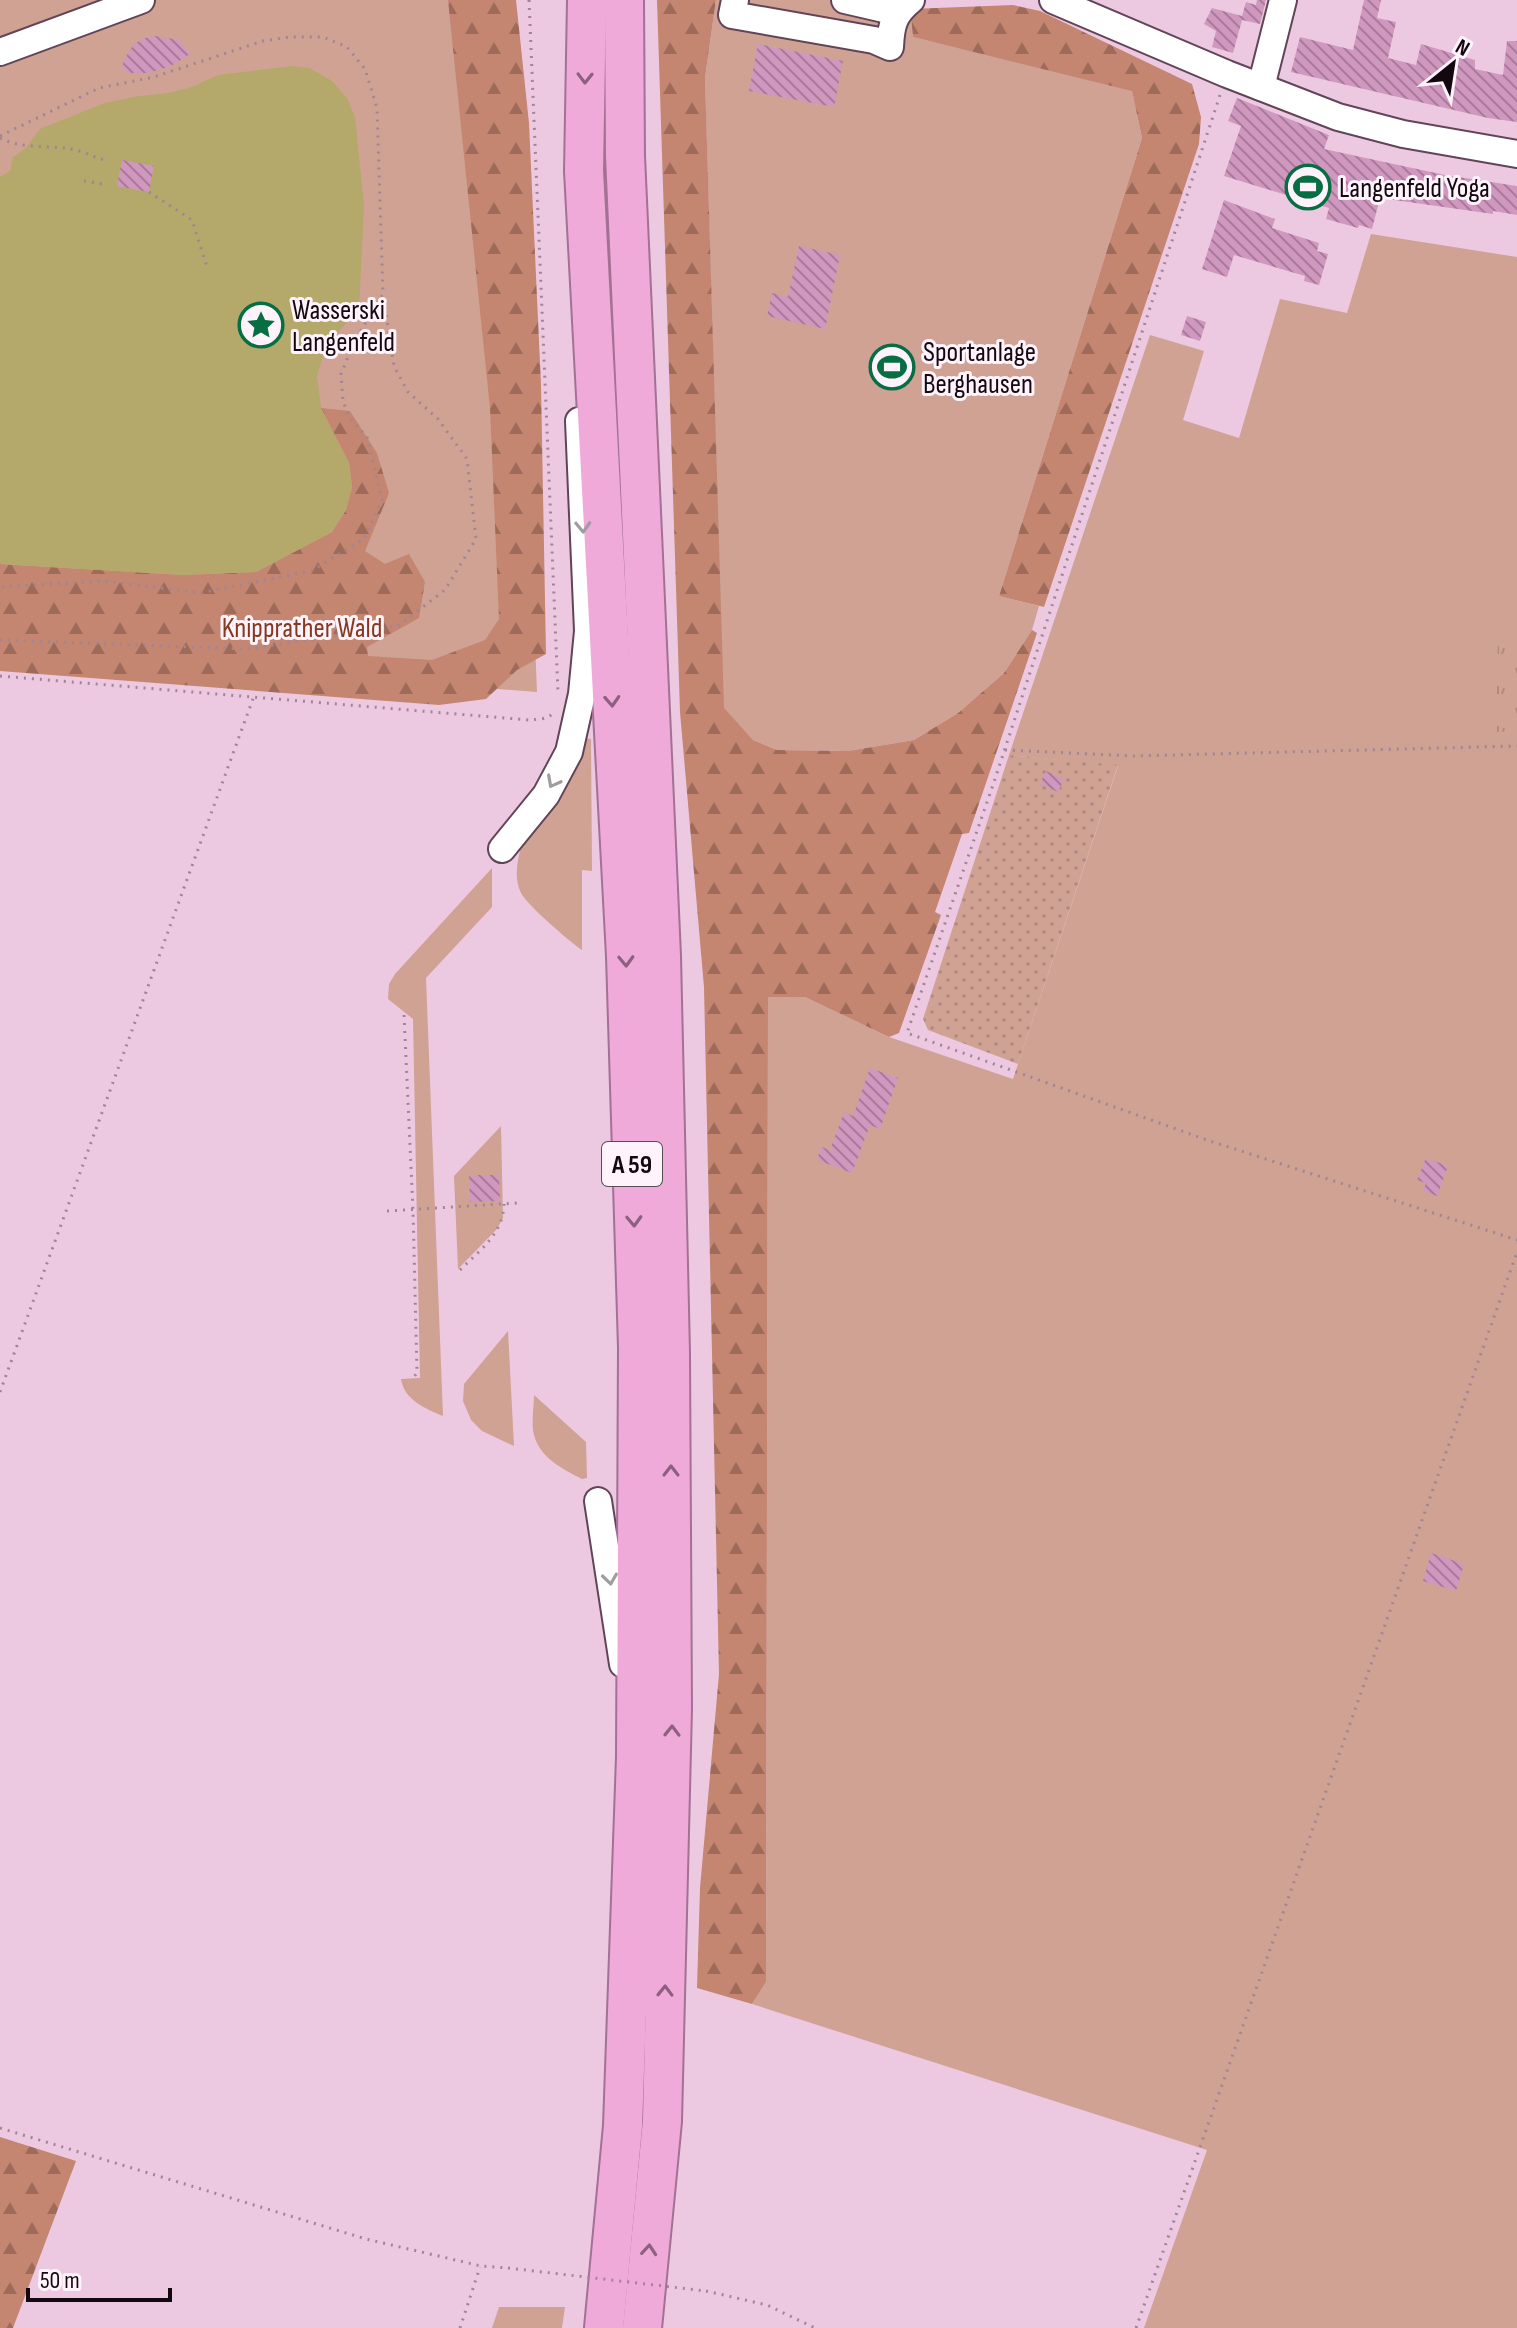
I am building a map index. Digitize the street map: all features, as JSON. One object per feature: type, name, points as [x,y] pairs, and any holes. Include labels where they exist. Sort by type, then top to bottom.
[{"type":"highway","name":"A 59","points":[[587,0],[584,171],[626,972],[638,1348],[636,1757],[623,2126],[604,2328]]},
{"type":"highway","name":"A 59","points":[[624,0],[625,156],[661,956],[670,1353],[672,1708],[662,2121],[642,2328]]},
{"type":"street","points":[[0,52],[141,0]]},
{"type":"street","points":[[735,0],[732,15],[874,40],[890,47],[891,32],[904,6],[845,0]]},
{"type":"street","points":[[1053,0],[1338,117],[1403,134],[1517,154]]},
{"type":"street","points":[[1261,87],[1283,0]]},
{"type":"street","points":[[502,849],[546,795],[569,752],[582,694],[588,631],[571,238],[584,171]]},
{"type":"street","points":[[598,1501],[636,1757]]},
{"type":"path","points":[[0,676],[529,720],[544,719],[553,714],[558,702],[529,0]]},
{"type":"path","points":[[0,640],[248,649],[398,626],[445,590],[476,539],[467,459],[438,419],[408,392],[394,366],[383,294],[377,108],[365,69],[347,47],[323,37],[263,41],[154,77],[99,88],[0,137],[6,141],[43,147],[74,149],[92,158],[108,161]]},
{"type":"path","points":[[1227,74],[1005,750],[907,1033],[1210,1141],[1517,1240]]},
{"type":"path","points":[[84,181],[103,184]]},
{"type":"path","points":[[149,192],[192,220],[208,270]]},
{"type":"path","points":[[0,587],[103,581],[200,593],[311,571],[364,539],[382,500],[367,437],[349,417],[343,401],[341,374],[354,342],[383,294]]},
{"type":"path","points":[[0,1389],[254,696]]},
{"type":"path","points":[[1005,750],[1134,756],[1517,746]]},
{"type":"path","points":[[404,1015],[413,1210],[417,1373],[413,1378]]},
{"type":"path","points":[[387,1211],[517,1203]]},
{"type":"path","points":[[460,1270],[497,1231],[503,1221],[504,1204]]},
{"type":"path","points":[[1136,2328],[1517,1252]]},
{"type":"path","points":[[0,2128],[366,2239],[481,2266],[706,2291],[767,2305],[815,2328]]},
{"type":"path","points":[[460,2328],[481,2266]]},
{"type":"green space","name":"Wasserski Langenfeld","points":[[0,0],[509,0],[537,692],[0,650]]},
{"type":"green space","name":"Knipprather Wald","points":[[448,0],[516,0],[529,123],[541,385],[546,654],[517,670],[486,699],[439,705],[0,671],[0,564],[183,575],[256,572],[332,532],[346,510],[352,487],[349,463],[321,408],[350,411],[377,453],[389,493],[365,551],[385,564],[409,554],[425,582],[419,618],[367,647],[368,656],[432,660],[485,640],[499,619],[490,408]]},
{"type":"green space","points":[[657,0],[716,0],[705,78],[724,708],[753,740],[777,750],[848,751],[914,740],[958,713],[1004,673],[1032,630],[1037,633],[969,833],[962,834],[935,912],[941,915],[899,1033],[889,1037],[805,997],[768,997],[766,1982],[752,2004],[697,1988],[700,1888],[719,1674],[704,987],[680,712]]},
{"type":"green space","name":"Sportanlage Berghausen","points":[[716,0],[909,0],[913,37],[1132,90],[1142,138],[999,596],[1039,606],[1032,630],[1004,673],[958,713],[914,740],[848,751],[777,750],[753,740],[723,708],[705,78]]},
{"type":"green space","points":[[1013,5],[1040,11],[1192,84],[1201,117],[1199,144],[1044,607],[999,596],[1142,138],[1132,91],[913,37],[910,9]]},
{"type":"green space","points":[[1371,234],[1517,257],[1517,2328],[1144,2328],[1207,2150],[752,2004],[766,1982],[768,996],[805,997],[889,1037],[1013,1079],[1118,766],[1009,755],[1150,335],[1204,351],[1183,420],[1239,438],[1280,299],[1347,313]]},
{"type":"green space","points":[[1517,637],[1517,731],[1496,732],[1498,638]]},
{"type":"green space","points":[[582,738],[591,739],[592,871],[582,870],[582,950],[525,899],[517,874],[522,842]]},
{"type":"green space","points":[[1009,755],[1118,765],[1018,1064],[928,1030],[923,1019]]},
{"type":"green space","points":[[492,868],[492,907],[426,978],[443,1416],[411,1398],[401,1379],[420,1378],[413,1019],[388,999],[389,984]]},
{"type":"green space","points":[[501,1126],[503,1218],[497,1229],[458,1269],[454,1176]]},
{"type":"green space","points":[[508,1331],[514,1446],[482,1431],[471,1420],[463,1401],[464,1384]]},
{"type":"green space","points":[[534,1395],[586,1442],[587,1478],[582,1479],[560,1467],[541,1450],[533,1431]]},
{"type":"green space","points":[[0,2137],[76,2161],[13,2328],[0,2328]]},
{"type":"green space","points":[[499,2307],[565,2307],[562,2328],[492,2328]]},
{"type":"shaded area","points":[[292,66],[309,68],[332,81],[347,98],[355,117],[364,205],[359,309],[326,345],[317,376],[321,408],[349,463],[352,487],[346,510],[332,532],[256,572],[183,575],[0,564],[0,177],[10,171],[13,157],[26,148],[40,129],[105,103],[169,93],[218,75]]},
{"type":"building","points":[[1257,0],[1266,0],[1260,24],[1242,20],[1233,53],[1212,47],[1216,31],[1204,24],[1212,8],[1242,16],[1246,2],[1256,5]]},
{"type":"building","points":[[1364,0],[1381,0],[1377,18],[1396,22],[1388,58],[1416,65],[1421,44],[1475,60],[1475,69],[1503,75],[1507,41],[1517,41],[1517,122],[1291,72],[1300,37],[1353,50]]},
{"type":"building","points":[[156,36],[179,40],[190,54],[171,66],[149,73],[131,73],[122,69],[134,44]]},
{"type":"building","points":[[758,44],[843,61],[834,107],[749,91]]},
{"type":"building","points":[[1237,98],[1329,135],[1324,149],[1445,175],[1517,186],[1517,215],[1380,198],[1372,229],[1326,219],[1329,208],[1224,176],[1241,126],[1228,121]]},
{"type":"building","points":[[122,160],[154,166],[149,192],[117,186]]},
{"type":"building","points":[[1224,200],[1275,219],[1272,228],[1319,243],[1317,251],[1328,254],[1319,285],[1304,281],[1305,276],[1234,255],[1227,277],[1202,269]]},
{"type":"building","points":[[799,246],[840,255],[825,329],[767,316],[772,293],[788,297]]},
{"type":"building","points":[[1187,316],[1206,322],[1200,341],[1181,335]]},
{"type":"building","points":[[1046,771],[1064,779],[1058,792],[1040,784]]},
{"type":"building","points":[[870,1068],[898,1078],[880,1129],[870,1125],[852,1173],[817,1160],[821,1147],[830,1150],[844,1112],[853,1116]]},
{"type":"building","points":[[1426,1158],[1448,1166],[1437,1196],[1423,1191],[1426,1183],[1417,1180]]},
{"type":"building","points":[[469,1175],[499,1175],[500,1201],[470,1202]]},
{"type":"building","points":[[1431,1553],[1464,1564],[1456,1591],[1423,1581]]},
{"type":"place","name":"Langenfeld Yoga","points":[[1308,187]]},
{"type":"place","name":"Wasserski Langenfeld","points":[[261,325]]},
{"type":"place","name":"Sportanlage Berghausen","points":[[892,367]]}]
